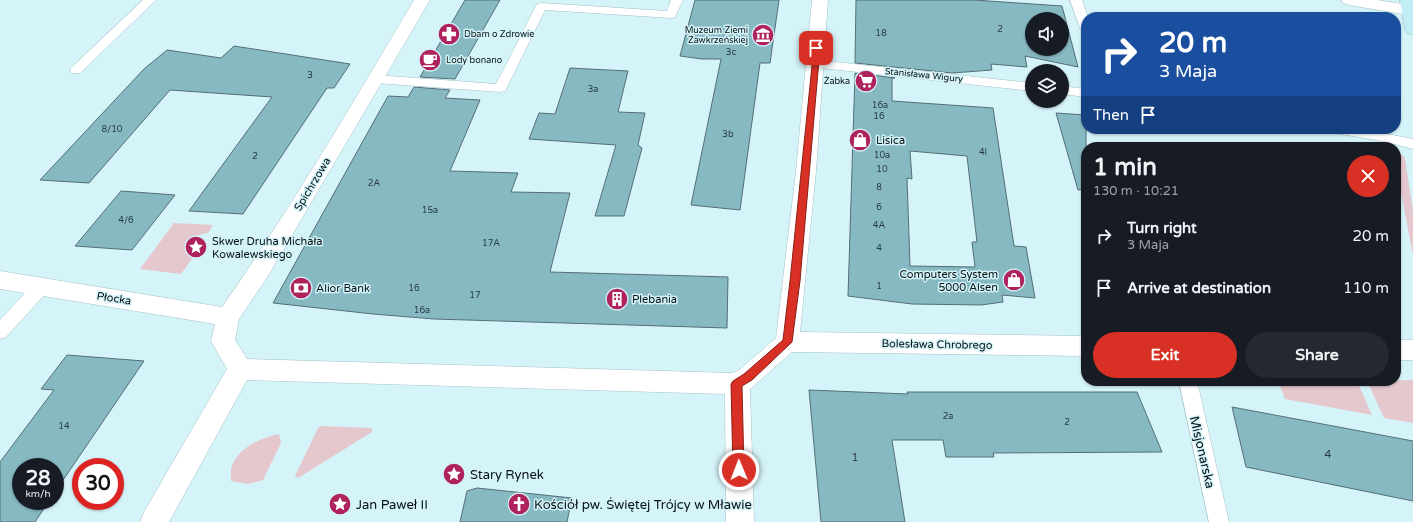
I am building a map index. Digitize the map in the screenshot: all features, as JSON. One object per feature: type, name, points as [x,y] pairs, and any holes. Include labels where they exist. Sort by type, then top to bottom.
[{"type":"main road","points":[[1409,5],[1413,30]]},
{"type":"street","name":"Spichrzowa","points":[[240,369],[222,341],[228,317],[260,270],[376,79],[422,0]]},
{"type":"street","points":[[154,522],[240,369],[737,384],[748,377],[787,342],[795,281],[816,64],[820,0]]},
{"type":"street","points":[[1349,0],[1409,5]]},
{"type":"street","name":"Płocka","points":[[0,280],[228,317]]},
{"type":"street","name":"Bolesława Chrobrego","points":[[787,342],[1081,346]]},
{"type":"street","points":[[1401,350],[1413,350]]},
{"type":"street","points":[[737,384],[740,522]]},
{"type":"lane","points":[[76,70],[150,0]]},
{"type":"lane","points":[[376,79],[500,88],[541,6],[671,15],[677,0]]},
{"type":"lane","points":[[1076,0],[1081,14]]},
{"type":"lane","name":"Stanisława Wigury","points":[[816,64],[1025,86]]},
{"type":"lane","points":[[1069,91],[1081,92]]},
{"type":"lane","points":[[1365,134],[1413,144]]},
{"type":"lane","points":[[0,332],[42,286]]},
{"type":"lane","name":"Misjonarska","points":[[1189,386],[1218,522]]},
{"type":"shaded area","points":[[1401,154],[1405,158],[1413,212],[1413,255],[1401,193]]},
{"type":"shaded area","points":[[174,223],[213,225],[208,233],[201,234],[193,239],[189,245],[190,252],[196,253],[181,274],[140,269]]},
{"type":"shaded area","points":[[1401,380],[1413,380],[1413,423],[1384,418],[1369,386],[1401,386]]},
{"type":"shaded area","points":[[1280,386],[1359,386],[1372,415],[1285,399]]},
{"type":"shaded area","points":[[321,426],[372,428],[372,432],[298,478],[295,476],[318,428]]},
{"type":"shaded area","points":[[279,434],[281,443],[263,480],[248,484],[231,481],[231,468],[235,459],[245,449],[251,444]]},
{"type":"building","points":[[465,0],[500,0],[455,79],[420,77]]},
{"type":"building","points":[[695,0],[779,0],[770,63],[760,63],[740,210],[691,205],[721,59],[702,59],[680,56]]},
{"type":"building","points":[[856,0],[974,0],[1062,6],[1064,12],[1025,12],[1025,56],[1026,64],[1025,64],[1025,67],[991,64],[992,70],[952,73],[855,63]]},
{"type":"building","points":[[1069,33],[1078,67],[1025,56],[1069,56]]},
{"type":"building","points":[[234,46],[350,64],[334,88],[327,88],[243,214],[189,211],[272,97],[170,90],[89,183],[40,180],[144,69],[167,50],[221,58]]},
{"type":"building","points":[[570,68],[628,71],[618,112],[645,113],[638,145],[642,148],[624,216],[595,216],[616,145],[529,139],[539,113],[555,114]]},
{"type":"building","points":[[855,73],[895,78],[892,78],[892,101],[993,108],[1014,246],[1026,247],[1035,298],[1002,295],[1003,302],[981,305],[912,304],[848,296]],"holes":[[[910,151],[967,156],[977,242],[972,242],[975,267],[910,266],[907,178],[912,179]]]},
{"type":"building","points":[[414,87],[450,90],[445,98],[480,100],[450,171],[518,173],[511,192],[570,193],[550,272],[728,277],[727,328],[434,319],[273,303],[388,96],[408,97]]},
{"type":"building","points":[[1056,113],[1081,115],[1081,134],[1086,134],[1086,142],[1081,142],[1081,190],[1078,190]]},
{"type":"building","points":[[121,191],[175,195],[132,250],[75,246]]},
{"type":"building","points":[[67,355],[144,361],[78,458],[72,458],[72,467],[64,479],[64,458],[12,458],[12,510],[43,510],[35,522],[0,522],[0,462],[54,390],[41,389]]},
{"type":"building","points":[[809,390],[908,394],[907,392],[1137,392],[1162,452],[993,453],[994,457],[946,457],[943,440],[892,440],[905,522],[821,522]]},
{"type":"building","points":[[1232,407],[1413,441],[1413,501],[1246,467]]},
{"type":"building","name":"Kościół pw. Świętej Trójcy w Mławie","points":[[477,488],[572,498],[567,522],[460,522],[467,491]]},
{"type":"place","name":"Dbam o Zdrowie","points":[[449,34]]},
{"type":"place","name":"Muzeum Ziemi Zawkrzeńskiej","points":[[763,35]]},
{"type":"place","name":"Lody bonano","points":[[430,60]]},
{"type":"place","name":"Żabka","points":[[866,81]]},
{"type":"place","name":"Lisica","points":[[860,140]]},
{"type":"place","name":"Skwer Druha Michała Kowalewskiego","points":[[196,247]]},
{"type":"place","name":"Computers System 5000 Alsen","points":[[1014,280]]},
{"type":"place","name":"Alior Bank","points":[[301,288]]},
{"type":"place","name":"Plebania","points":[[617,299]]},
{"type":"place","name":"Stary Rynek","points":[[454,474]]},
{"type":"place","name":"Jan Paweł II","points":[[340,504]]},
{"type":"place","name":"Kościół pw. Świętej Trójcy w Mławie","points":[[519,504]]},
{"type":"route","points":[[739,470],[737,384],[748,377],[787,342],[795,281],[816,48]]}]
